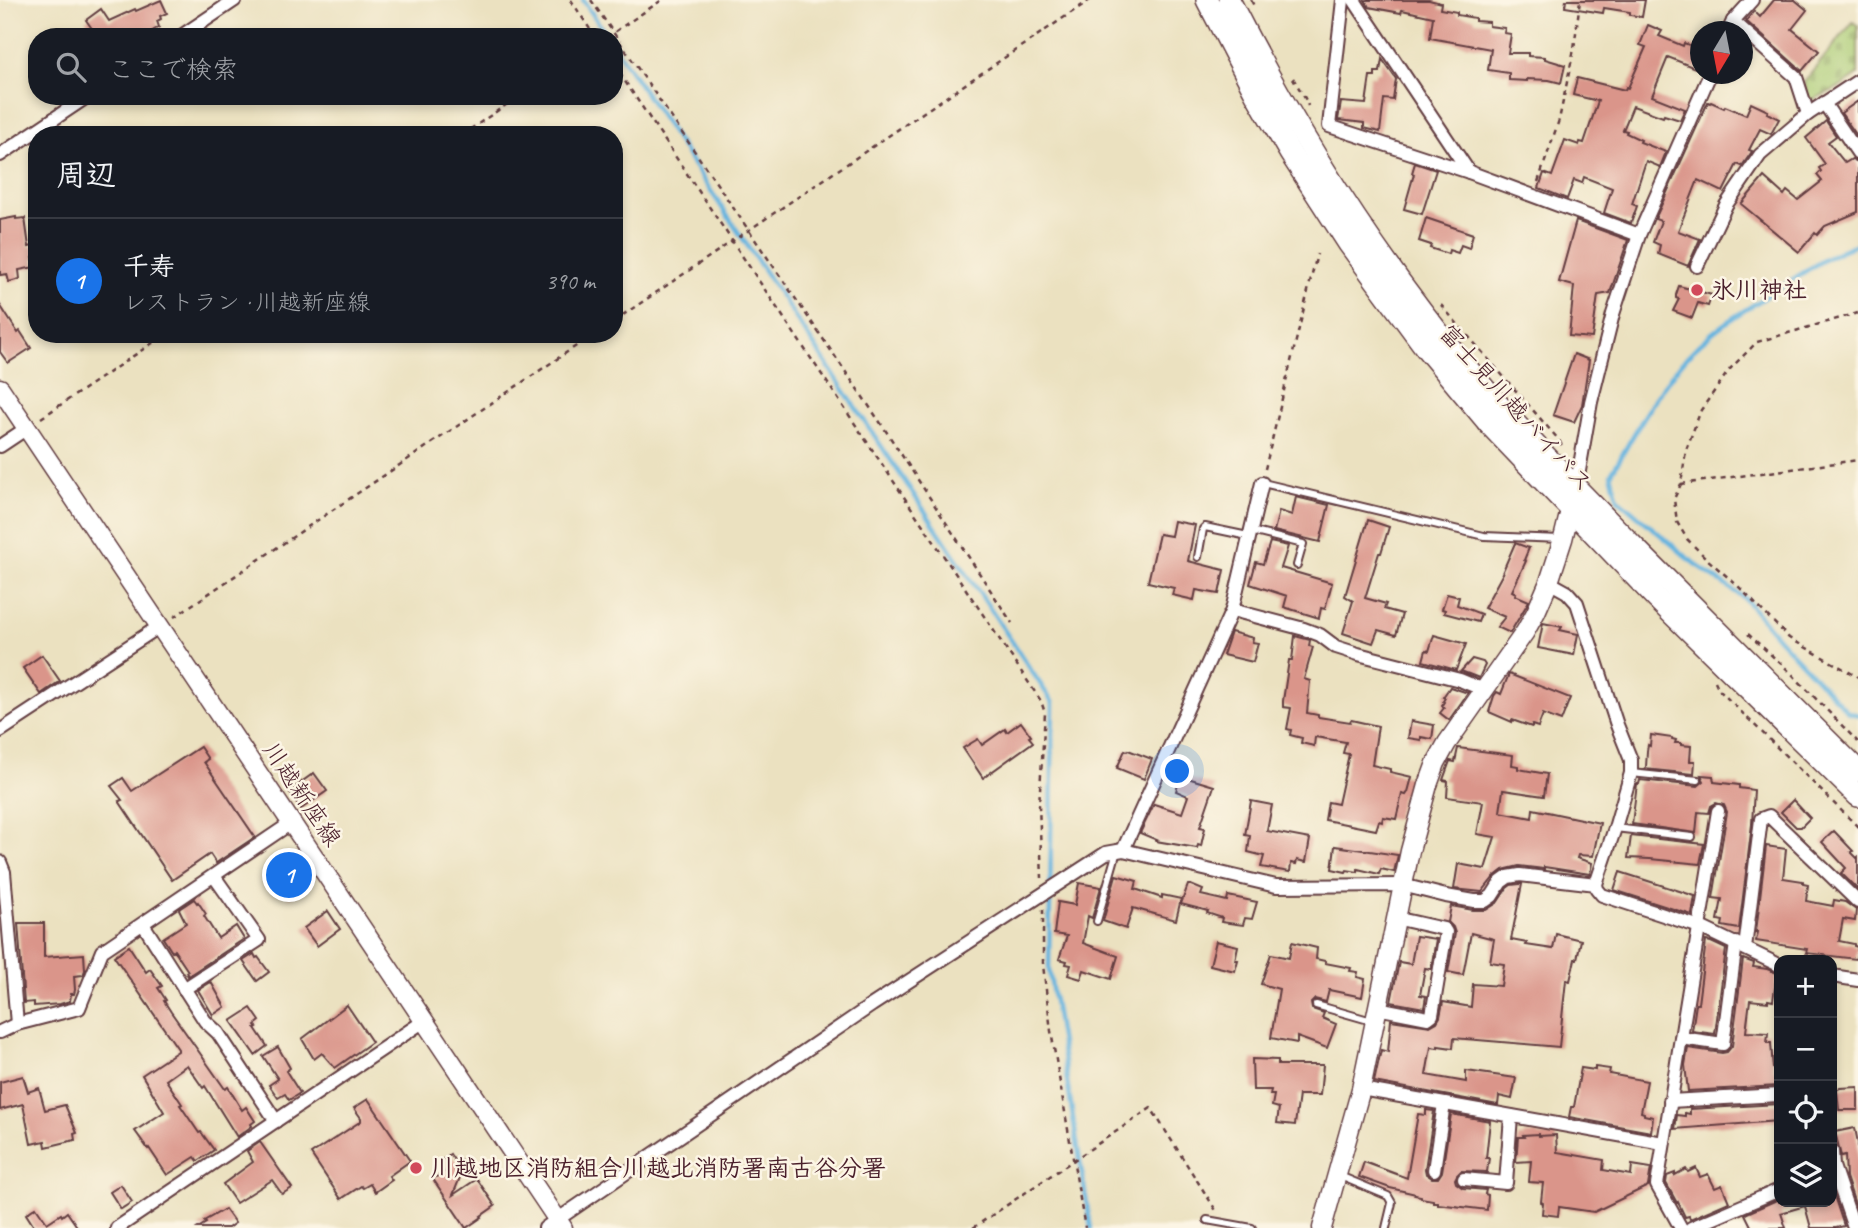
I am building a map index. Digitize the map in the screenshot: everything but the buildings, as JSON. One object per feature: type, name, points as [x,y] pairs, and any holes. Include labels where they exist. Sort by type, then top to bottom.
[{"type":"highway","name":"富士見川越バイパス","points":[[1207,0],[1269,118],[1349,244],[1405,321],[1461,391],[1491,426],[1575,490],[1667,608],[1858,796]]},
{"type":"highway","name":"富士見川越バイパス","points":[[1229,0],[1287,109],[1328,178],[1365,234],[1461,361],[1575,490],[1858,771]]},
{"type":"main road","name":"川越新座線","points":[[0,388],[424,1021],[555,1225]]},
{"type":"main road","points":[[1322,1228],[1361,1088],[1402,885],[1424,796],[1436,763],[1447,743],[1525,632],[1536,612],[1563,539],[1575,490]]},
{"type":"street","points":[[193,28],[235,0]]},
{"type":"street","points":[[1343,0],[1329,126],[1469,172],[1639,234]]},
{"type":"street","points":[[1354,0],[1469,172]]},
{"type":"street","points":[[1734,21],[1752,0]]},
{"type":"street","points":[[1753,44],[1796,77],[1808,114]]},
{"type":"street","points":[[1697,267],[1726,205],[1760,155],[1808,114],[1858,81]]},
{"type":"street","points":[[1575,490],[1591,402],[1610,327],[1639,234],[1706,84]]},
{"type":"street","points":[[1824,103],[1858,153]]},
{"type":"street","points":[[43,126],[75,105]]},
{"type":"street","points":[[0,155],[28,136]]},
{"type":"street","points":[[0,446],[27,428]]},
{"type":"street","points":[[1120,851],[1232,610],[1262,483]]},
{"type":"street","points":[[1549,582],[1567,592],[1577,603],[1631,760],[1631,773],[1596,884],[1597,889],[1602,895],[1700,927],[1774,962]]},
{"type":"street","points":[[1232,610],[1304,629],[1320,635],[1336,647],[1357,654],[1448,677],[1484,690]]},
{"type":"street","points":[[0,731],[160,626]]},
{"type":"street","points":[[1681,1228],[1657,1185],[1718,811]]},
{"type":"street","points":[[1681,1038],[1723,1044],[1761,819],[1769,816],[1858,902]]},
{"type":"street","points":[[0,1032],[17,1024],[79,1008],[102,951],[291,823]]},
{"type":"street","points":[[555,1225],[872,1005],[1106,853],[1120,851],[1276,886],[1402,885],[1446,896],[1485,901],[1492,896],[1501,882],[1508,877],[1521,875],[1596,884]]},
{"type":"street","points":[[0,862],[4,872],[17,1024]]},
{"type":"street","points":[[184,989],[258,940],[214,876]]},
{"type":"street","points":[[1375,1015],[1428,1018],[1432,1015],[1446,932],[1444,929],[1395,918]]},
{"type":"street","points":[[143,925],[205,1021],[218,1033],[276,1121]]},
{"type":"street","points":[[1837,977],[1858,980]]},
{"type":"street","points":[[117,1228],[424,1021]]},
{"type":"street","points":[[1361,1088],[1663,1143]]},
{"type":"street","points":[[1670,1101],[1774,1095]]},
{"type":"street","points":[[1434,1170],[1444,1104]]},
{"type":"street","points":[[1464,1179],[1506,1184],[1511,1116]]},
{"type":"street","points":[[1837,1176],[1852,1205],[1854,1228]]},
{"type":"street","points":[[1691,1228],[1774,1192]]},
{"type":"lane","points":[[1262,483],[1484,536],[1563,539]]},
{"type":"lane","points":[[1198,557],[1202,529],[1205,527],[1303,544],[1297,565]]},
{"type":"lane","points":[[1631,773],[1698,780]]},
{"type":"lane","points":[[1615,828],[1692,837]]},
{"type":"lane","points":[[1097,921],[1120,851]]},
{"type":"lane","points":[[1316,1005],[1375,1015]]},
{"type":"lane","points":[[1338,1175],[1388,1196],[1392,1203],[1386,1228]]},
{"type":"lane","points":[[1207,1220],[1252,1228]]},
{"type":"path","points":[[570,0],[589,28]]},
{"type":"path","points":[[591,0],[610,28]]},
{"type":"path","points":[[620,28],[662,0]]},
{"type":"path","points":[[623,315],[1090,0]]},
{"type":"path","points":[[1251,0],[1256,10]]},
{"type":"path","points":[[1533,195],[1559,120],[1574,48],[1580,0]]},
{"type":"path","points":[[623,48],[882,425],[1012,623]]},
{"type":"path","points":[[623,78],[1041,701],[1045,712],[1039,804],[1043,965],[1051,1031],[1085,1228]]},
{"type":"path","points":[[1293,79],[1306,100],[1310,113]]},
{"type":"path","points":[[475,126],[506,105]]},
{"type":"path","points":[[1262,483],[1317,254]]},
{"type":"path","points":[[1437,302],[1559,440],[1575,490]]},
{"type":"path","points":[[1858,313],[1757,342],[1730,369],[1701,410],[1686,450],[1681,484],[1674,499],[1677,522],[1687,539],[1789,638],[1858,677]]},
{"type":"path","points":[[27,428],[153,343]]},
{"type":"path","points":[[160,626],[581,343]]},
{"type":"path","points":[[1681,484],[1858,460]]},
{"type":"path","points":[[1744,631],[1789,671],[1858,741]]},
{"type":"path","points":[[973,1228],[1151,1108],[1224,1223]]},
{"type":"green space","points":[[1853,22],[1858,26],[1858,75],[1842,86],[1808,100],[1804,82]]},
{"type":"waterway","points":[[583,0],[602,28]]},
{"type":"waterway","points":[[623,59],[1053,703],[1049,970],[1091,1228]]},
{"type":"waterway","points":[[1858,244],[1807,270],[1727,322],[1695,348],[1667,381],[1611,474],[1618,499],[1695,564],[1744,598],[1848,712],[1858,715]]},
{"type":"place","name":"氷川神社","points":[[1697,290]]},
{"type":"place","name":"千寿","points":[[289,875]]},
{"type":"place","name":"川越地区消防組合川越北消防署南古谷分署","points":[[416,1168]]}]
